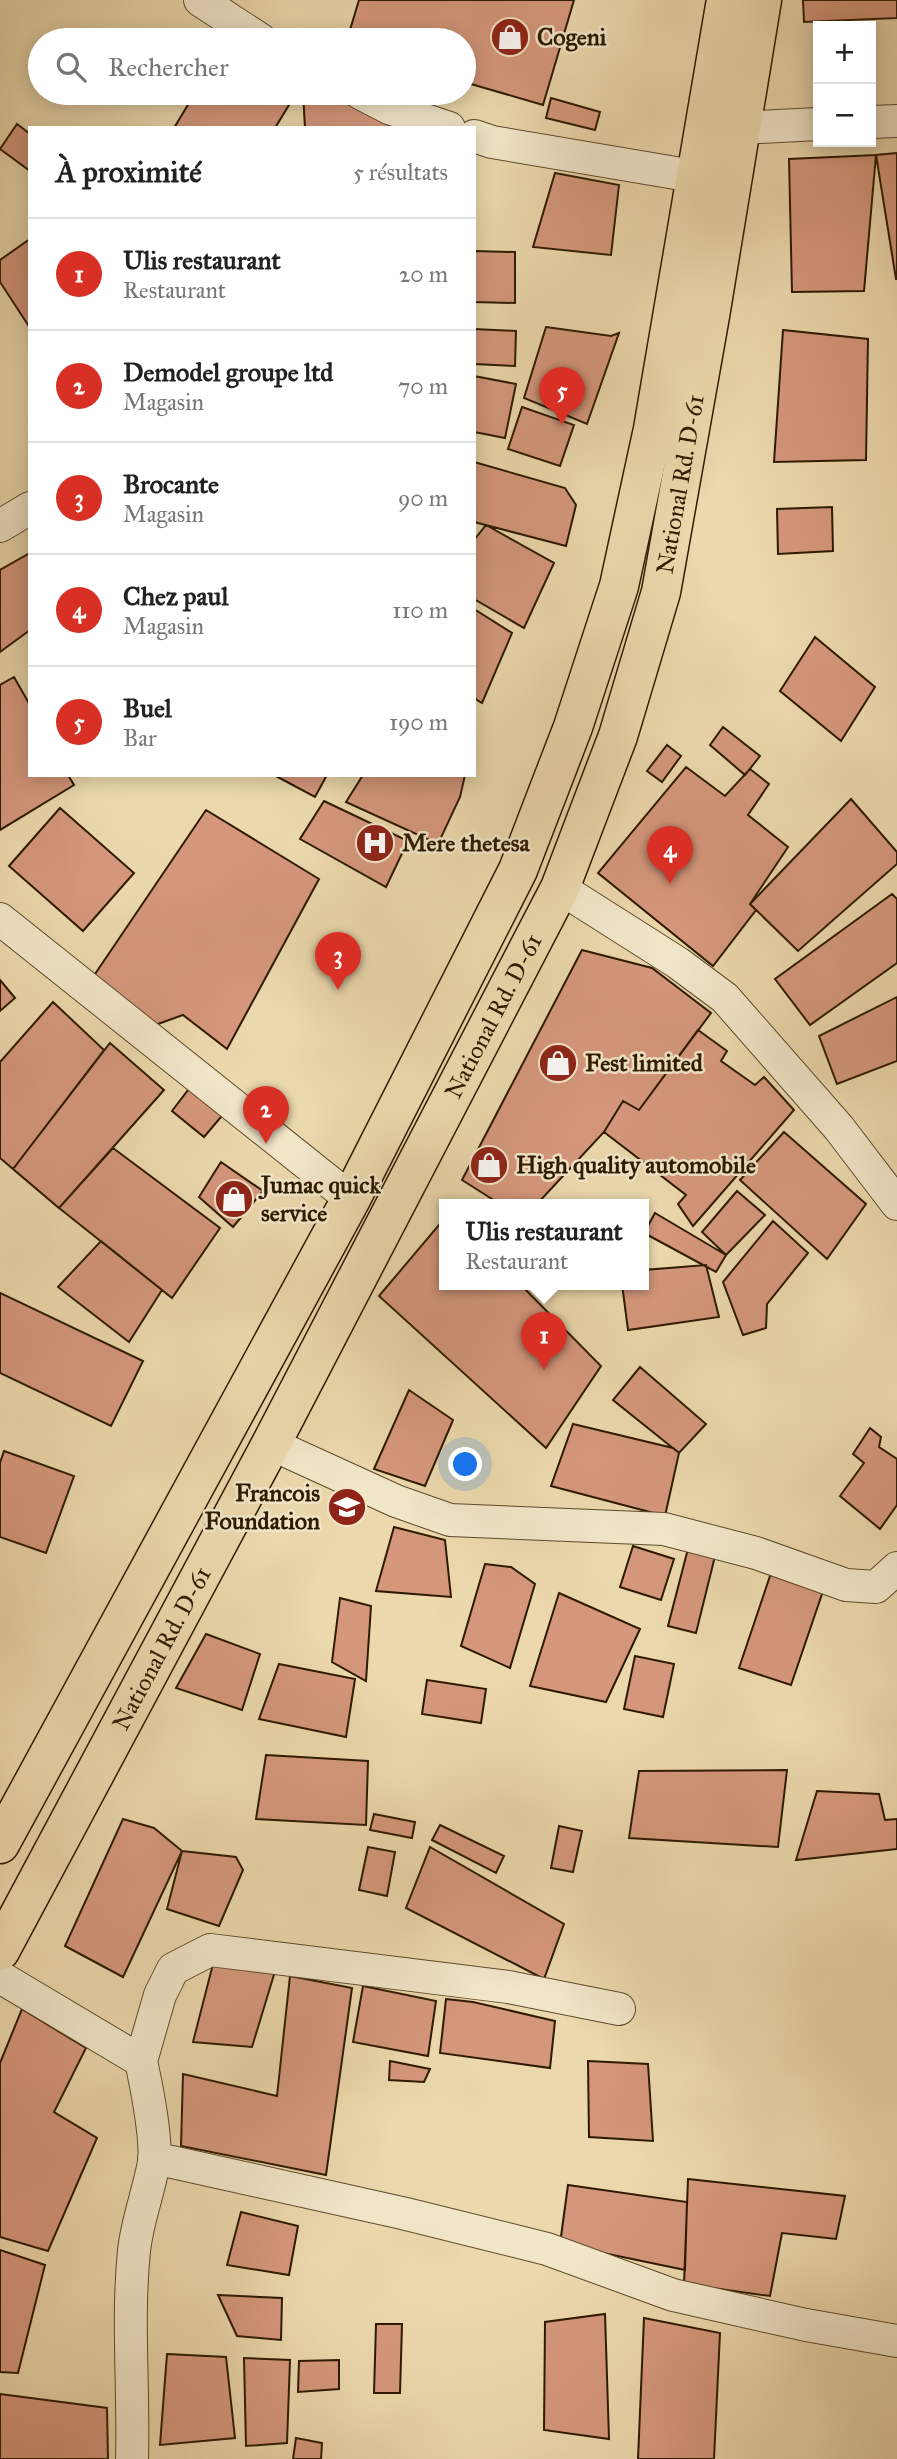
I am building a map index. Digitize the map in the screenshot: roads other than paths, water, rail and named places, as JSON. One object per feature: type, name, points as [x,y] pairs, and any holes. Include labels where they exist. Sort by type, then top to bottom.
[{"type":"highway","name":"National Rd. D-61","points":[[0,1844],[351,1199],[517,870],[573,727],[622,573],[653,429],[726,0]]},
{"type":"highway","name":"National Rd. D-61","points":[[0,1951],[271,1444],[560,888],[618,736],[661,592],[762,0]]},
{"type":"street","points":[[200,0],[243,28]]},
{"type":"street","points":[[383,105],[443,126]]},
{"type":"street","points":[[876,122],[897,121]]},
{"type":"street","points":[[740,128],[813,124]]},
{"type":"street","points":[[476,137],[492,142],[695,178],[732,182]]},
{"type":"street","points":[[0,527],[28,509]]},
{"type":"street","points":[[560,888],[678,963],[725,998],[839,1128],[897,1204]]},
{"type":"street","points":[[0,919],[351,1199]]},
{"type":"street","points":[[271,1444],[396,1501],[450,1520],[664,1529],[756,1553],[846,1585],[876,1587],[897,1568]]},
{"type":"street","points":[[132,2459],[130,2326],[135,2248],[154,2158],[147,2086],[141,2061],[160,1995],[173,1969],[210,1950],[508,1987],[619,2009]]},
{"type":"street","points":[[0,1977],[141,2061]]},
{"type":"street","points":[[154,2158],[402,2213],[547,2249],[673,2295],[806,2325],[897,2341]]},
{"type":"place","name":"Cogeni","points":[[510,37]]},
{"type":"place","name":"Buel","points":[[562,425]]},
{"type":"place","name":"Mere thetesa","points":[[375,843]]},
{"type":"place","name":"Chez paul","points":[[670,884]]},
{"type":"place","name":"Brocante","points":[[338,990]]},
{"type":"place","name":"Fest limited","points":[[558,1063]]},
{"type":"place","name":"Demodel groupe ltd","points":[[266,1144]]},
{"type":"place","name":"High quality automobile","points":[[489,1165]]},
{"type":"place","name":"Jumac quick service","points":[[234,1199]]},
{"type":"place","name":"Ulis restaurant","points":[[544,1370]]},
{"type":"place","name":"Francois Foundation","points":[[347,1507]]}]
